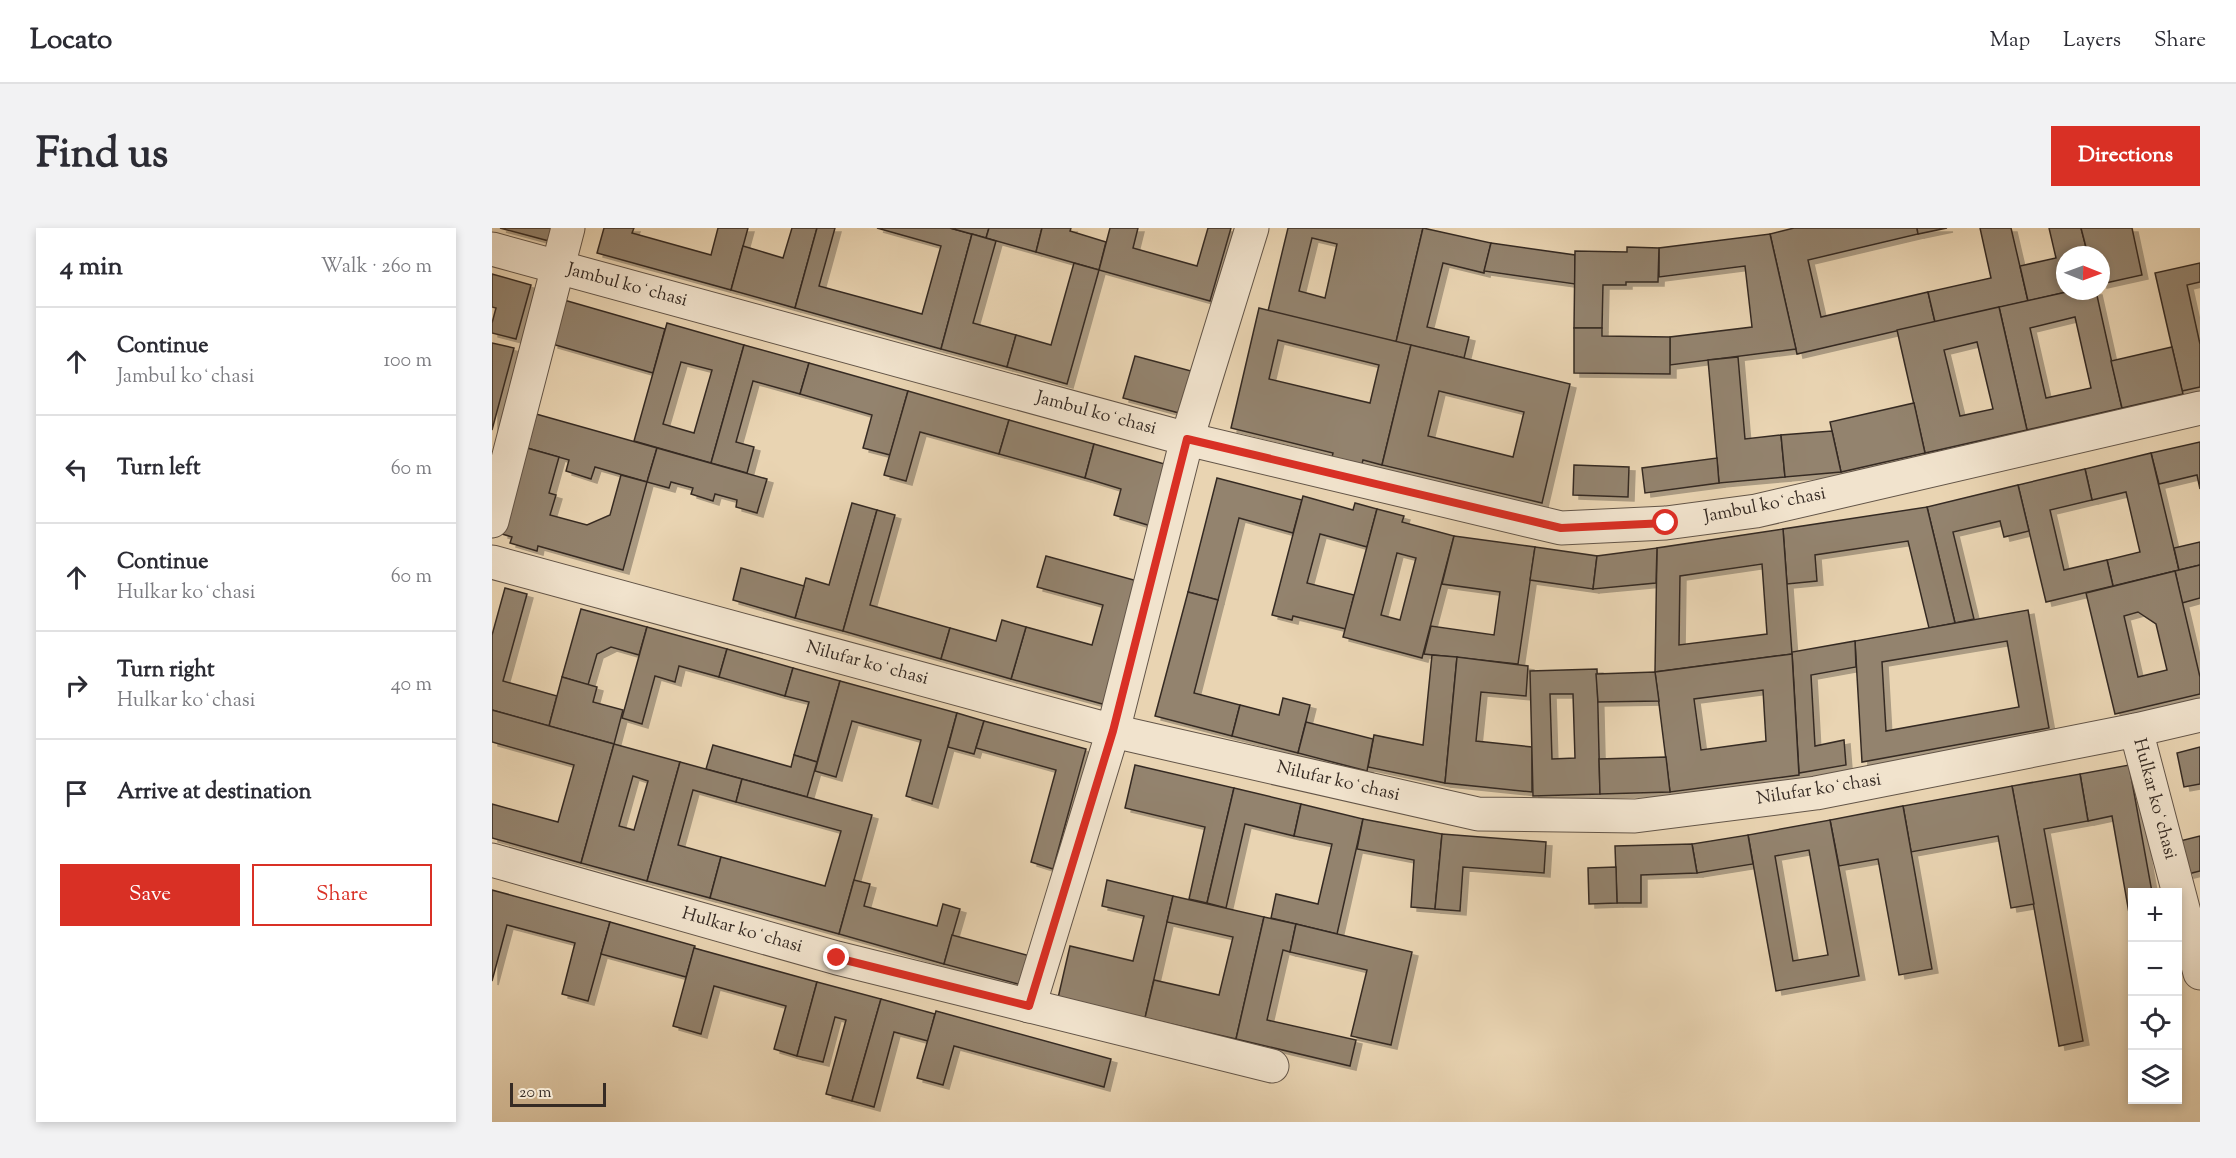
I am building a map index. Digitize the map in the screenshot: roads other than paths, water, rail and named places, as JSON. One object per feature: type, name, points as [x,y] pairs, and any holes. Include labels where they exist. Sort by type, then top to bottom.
[{"type":"street","points":[[492,521],[568,228]]},
{"type":"street","points":[[1029,1006],[1113,731],[1187,439],[1252,228]]},
{"type":"street","name":"Jambul koʻchasi","points":[[492,249],[1187,439],[1561,528],[1666,523],[1756,511],[2200,408]]},
{"type":"street","name":"Nilufar koʻchasi","points":[[492,562],[1113,731],[1479,814],[1635,816],[1816,793],[2136,730],[2200,715]]},
{"type":"street","name":"Hulkar koʻchasi","points":[[2136,730],[2200,973]]},
{"type":"street","name":"Hulkar koʻchasi","points":[[492,860],[837,958],[1272,1066]]}]
